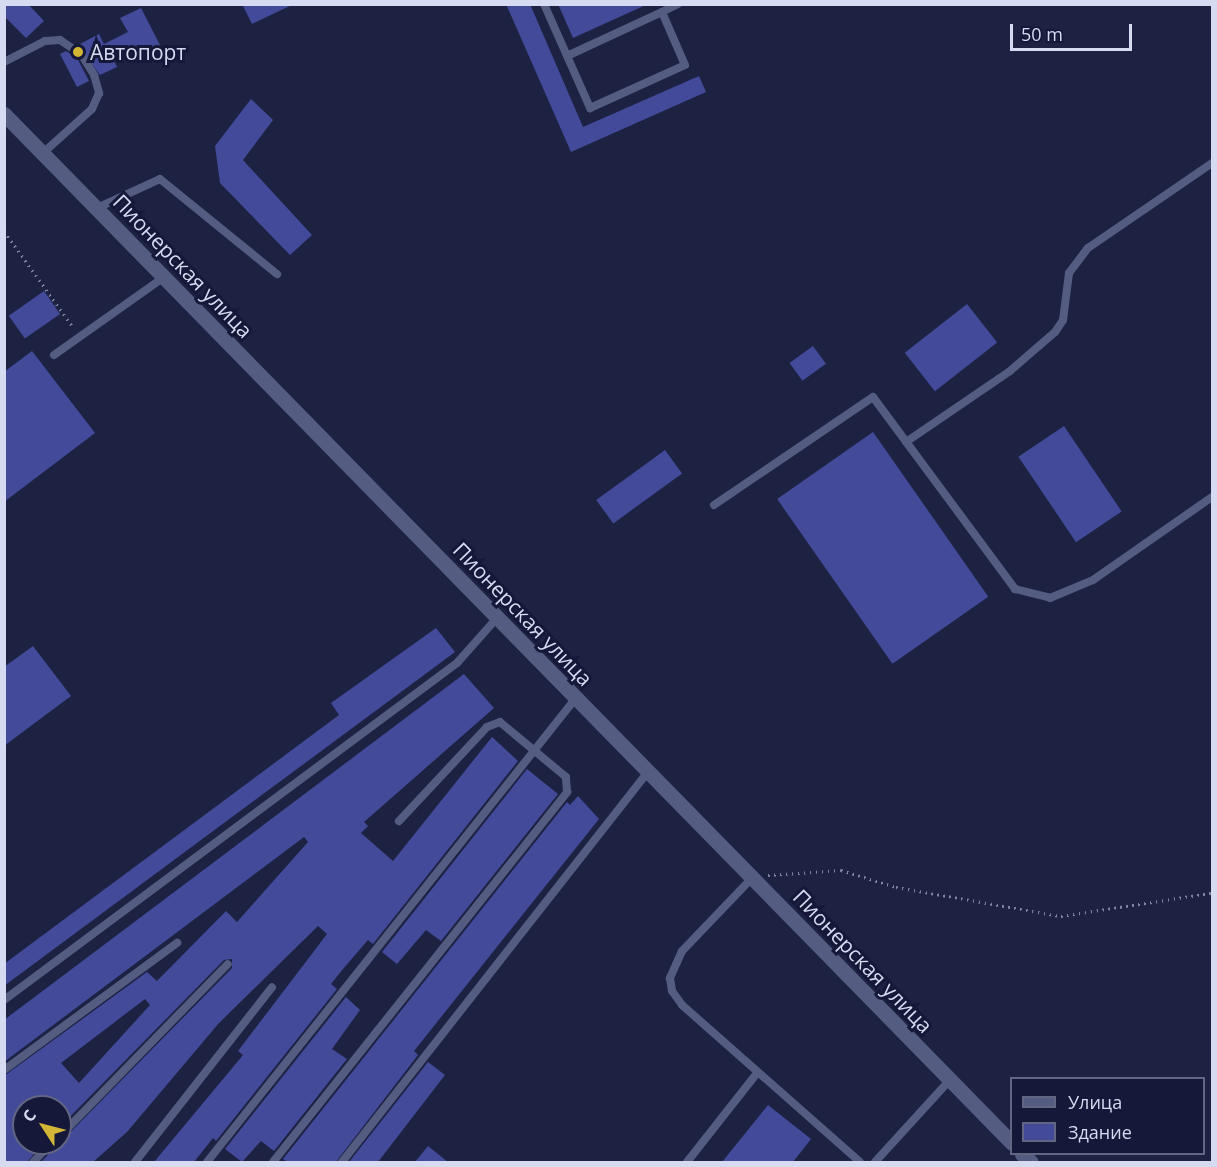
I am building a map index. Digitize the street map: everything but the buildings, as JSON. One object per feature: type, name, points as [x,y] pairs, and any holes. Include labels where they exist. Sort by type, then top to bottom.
[{"type":"street","name":"Пионерская улица","points":[[4,114],[1010,1142]]},
{"type":"lane","points":[[544,4],[590,108],[685,64],[662,12]]},
{"type":"lane","points":[[567,56],[678,4]]},
{"type":"lane","points":[[4,62],[45,41],[60,40],[81,54],[94,75],[99,93],[92,109],[43,153]]},
{"type":"lane","points":[[906,442],[1010,371],[1055,332],[1063,320],[1069,273],[1088,248],[1212,163]]},
{"type":"lane","points":[[96,208],[160,179],[277,274]]},
{"type":"lane","points":[[54,355],[164,277]]},
{"type":"lane","points":[[714,505],[873,397],[1015,590],[1050,598],[1093,580],[1212,497]]},
{"type":"lane","points":[[4,1000],[457,663],[497,618]]},
{"type":"lane","points":[[207,1162],[576,698]]},
{"type":"lane","points":[[273,1162],[567,792],[566,777],[536,749],[500,722],[487,727],[399,821]]},
{"type":"lane","points":[[342,1162],[648,772]]},
{"type":"lane","points":[[752,878],[682,951],[670,978],[682,1005],[860,1162]]},
{"type":"lane","points":[[4,1070],[177,942]]},
{"type":"lane","points":[[72,1124],[228,964]]},
{"type":"lane","points":[[135,1162],[272,987]]},
{"type":"lane","points":[[687,1162],[757,1073]]},
{"type":"lane","points":[[876,1162],[950,1080]]},
{"type":"path","points":[[4,231],[80,336]]},
{"type":"path","points":[[752,878],[788,871],[842,870],[896,887],[1061,916],[1211,895]]},
{"type":"place","name":"Автопорт","points":[[78,52]]}]
